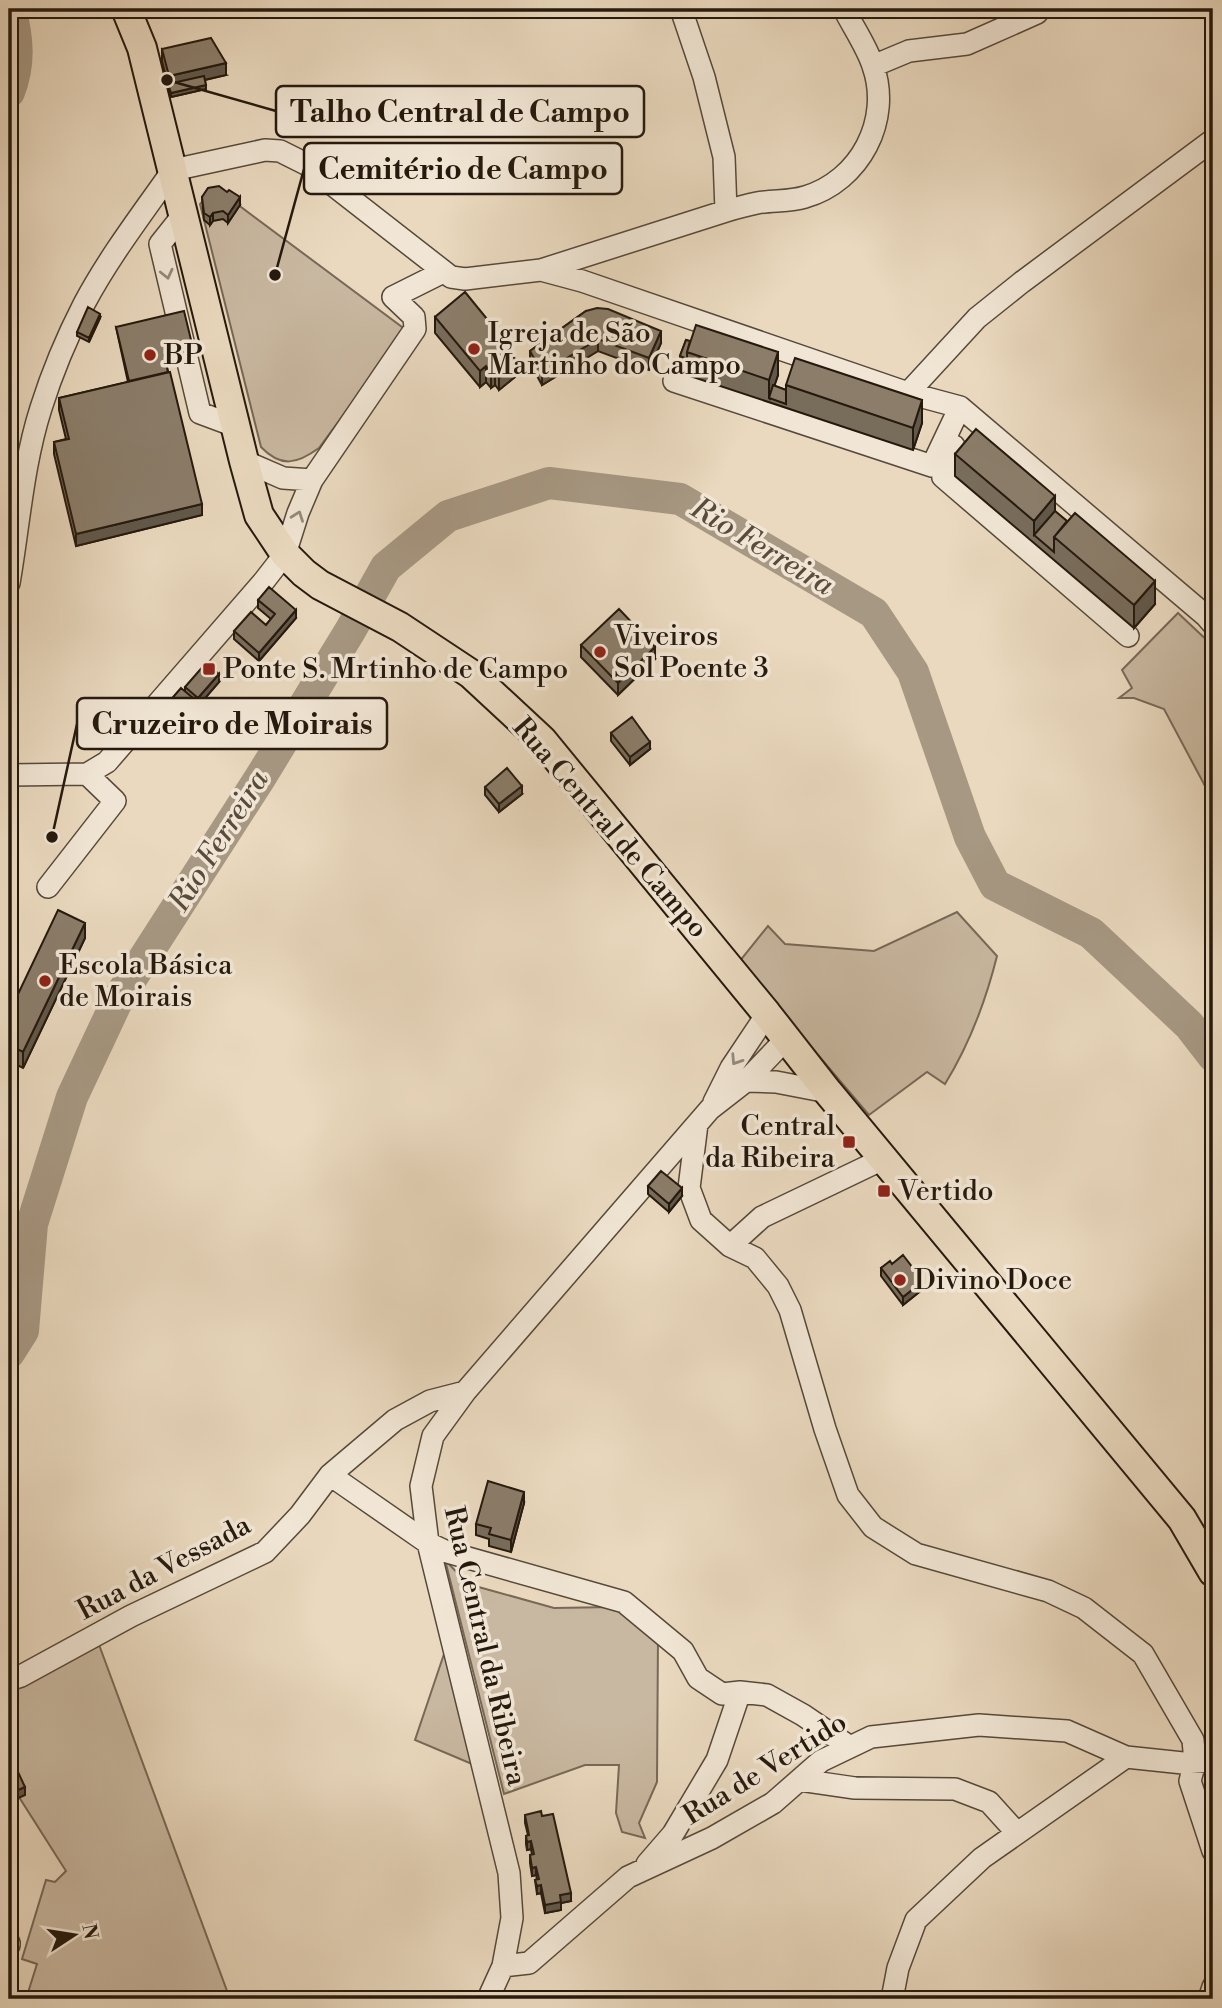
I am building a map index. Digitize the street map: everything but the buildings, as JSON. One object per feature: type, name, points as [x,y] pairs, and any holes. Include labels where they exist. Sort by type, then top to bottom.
[{"type":"main road","name":"Rua Central de Campo","points":[[126,9],[142,48],[244,461],[260,515],[285,554],[320,585],[400,627],[471,674],[542,740],[787,1038],[828,1092],[1182,1520],[1213,1573]]},
{"type":"street","points":[[681,9],[704,77],[724,156],[726,211]]},
{"type":"street","points":[[9,583],[29,459],[40,410],[62,352],[84,304],[173,170],[265,150],[280,151],[306,164],[451,277],[465,279],[541,270],[755,203],[805,198],[837,182],[862,156],[876,126],[878,92],[873,65],[844,9]]},
{"type":"street","points":[[873,65],[909,51],[967,44],[1037,13]]},
{"type":"street","points":[[908,393],[977,318],[1213,139]]},
{"type":"street","points":[[541,270],[582,281],[967,413],[1206,615],[1213,624]]},
{"type":"street","points":[[9,775],[87,774],[107,762],[264,581],[285,554],[312,480],[415,329],[414,317],[393,297],[443,272]]},
{"type":"street","points":[[674,381],[932,466],[967,413]]},
{"type":"street","points":[[967,413],[943,477],[1128,636]]},
{"type":"street","points":[[244,461],[283,478],[312,480]]},
{"type":"street","points":[[48,887],[115,801],[87,774]]},
{"type":"street","name":"Rua Central da Ribeira","points":[[704,1116],[731,1068],[767,1014]]},
{"type":"street","name":"Rua Central da Ribeira","points":[[488,1999],[503,1966],[512,1917],[509,1873],[428,1542],[421,1486],[433,1436],[465,1392],[704,1116],[746,1081],[787,1038]]},
{"type":"street","points":[[746,1081],[776,1082],[828,1092]]},
{"type":"street","points":[[704,1116],[688,1188],[701,1220],[730,1246],[755,1258],[778,1286],[790,1310],[825,1429],[848,1495],[873,1527],[916,1554],[1048,1591],[1084,1608],[1143,1654],[1204,1761],[1190,1781],[1213,1851]]},
{"type":"street","points":[[730,1246],[762,1217],[883,1159]]},
{"type":"street","name":"Rua da Vessada","points":[[9,1680],[131,1616],[265,1552],[300,1515],[330,1475],[395,1420],[430,1401],[465,1392]]},
{"type":"street","points":[[330,1475],[447,1552],[624,1602],[683,1651],[698,1678],[722,1694],[740,1692],[767,1695],[803,1715],[850,1747]]},
{"type":"street","points":[[640,1871],[673,1833],[717,1759],[740,1692]]},
{"type":"street","name":"Rua de Vertido","points":[[503,1966],[529,1963],[628,1877],[743,1821],[773,1803],[821,1761],[871,1737],[979,1724],[1067,1731],[1126,1757],[1183,1763],[1204,1761]]},
{"type":"street","points":[[892,1999],[898,1968],[916,1920],[982,1858],[1126,1757]]},
{"type":"street","points":[[800,1780],[855,1788],[955,1789],[989,1802],[1017,1833]]},
{"type":"street","points":[[1209,1999],[1213,1987]]},
{"type":"shaded area","points":[[208,196],[229,198],[406,330],[319,448],[303,458],[282,461],[261,447],[200,204]]},
{"type":"shaded area","points":[[1178,613],[1213,646],[1213,801],[1164,709],[1134,698],[1119,698],[1132,688],[1122,670]]},
{"type":"shaded area","points":[[957,912],[997,956],[988,989],[969,1038],[945,1084],[927,1072],[869,1115],[739,962],[768,926],[785,944],[874,951]]},
{"type":"shaded area","points":[[445,1560],[468,1584],[554,1608],[613,1607],[658,1636],[657,1782],[639,1823],[645,1838],[622,1832],[616,1813],[619,1765],[585,1765],[504,1794]]},
{"type":"shaded area","points":[[98,1642],[230,1999],[26,1999],[37,1964],[22,1959],[46,1880],[55,1882],[66,1871],[19,1797],[9,1761],[9,1689]]},
{"type":"shaded area","points":[[445,1651],[472,1764],[415,1740]]},
{"type":"waterway","name":"Rio Ferreira","points":[[9,92],[17,51],[10,9]]},
{"type":"waterway","name":"Rio Ferreira","points":[[9,1353],[23,1331],[32,1224],[72,1097],[118,999],[260,778],[386,567],[448,516],[549,483],[680,499],[874,613],[913,672],[970,837],[995,885],[1091,933],[1189,1025],[1213,1056]]},
{"type":"place","name":"Talho Central de Campo","points":[[167,80]]},
{"type":"place","name":"Cemitério de Campo","points":[[275,275]]},
{"type":"place","name":"Igreja de São Martinho do Campo","points":[[474,349]]},
{"type":"place","name":"BP","points":[[150,355]]},
{"type":"place","name":"Viveiros Sol Poente 3","points":[[600,652]]},
{"type":"place","name":"Ponte S. Mrtinho de Campo","points":[[209,669]]},
{"type":"place","name":"Cruzeiro de Moirais","points":[[52,837]]},
{"type":"place","name":"Escola Básica de Moirais","points":[[45,981]]},
{"type":"place","name":"Central da Ribeira","points":[[849,1142]]},
{"type":"place","name":"Vertido","points":[[884,1191]]},
{"type":"place","name":"Divino Doce","points":[[900,1280]]}]
